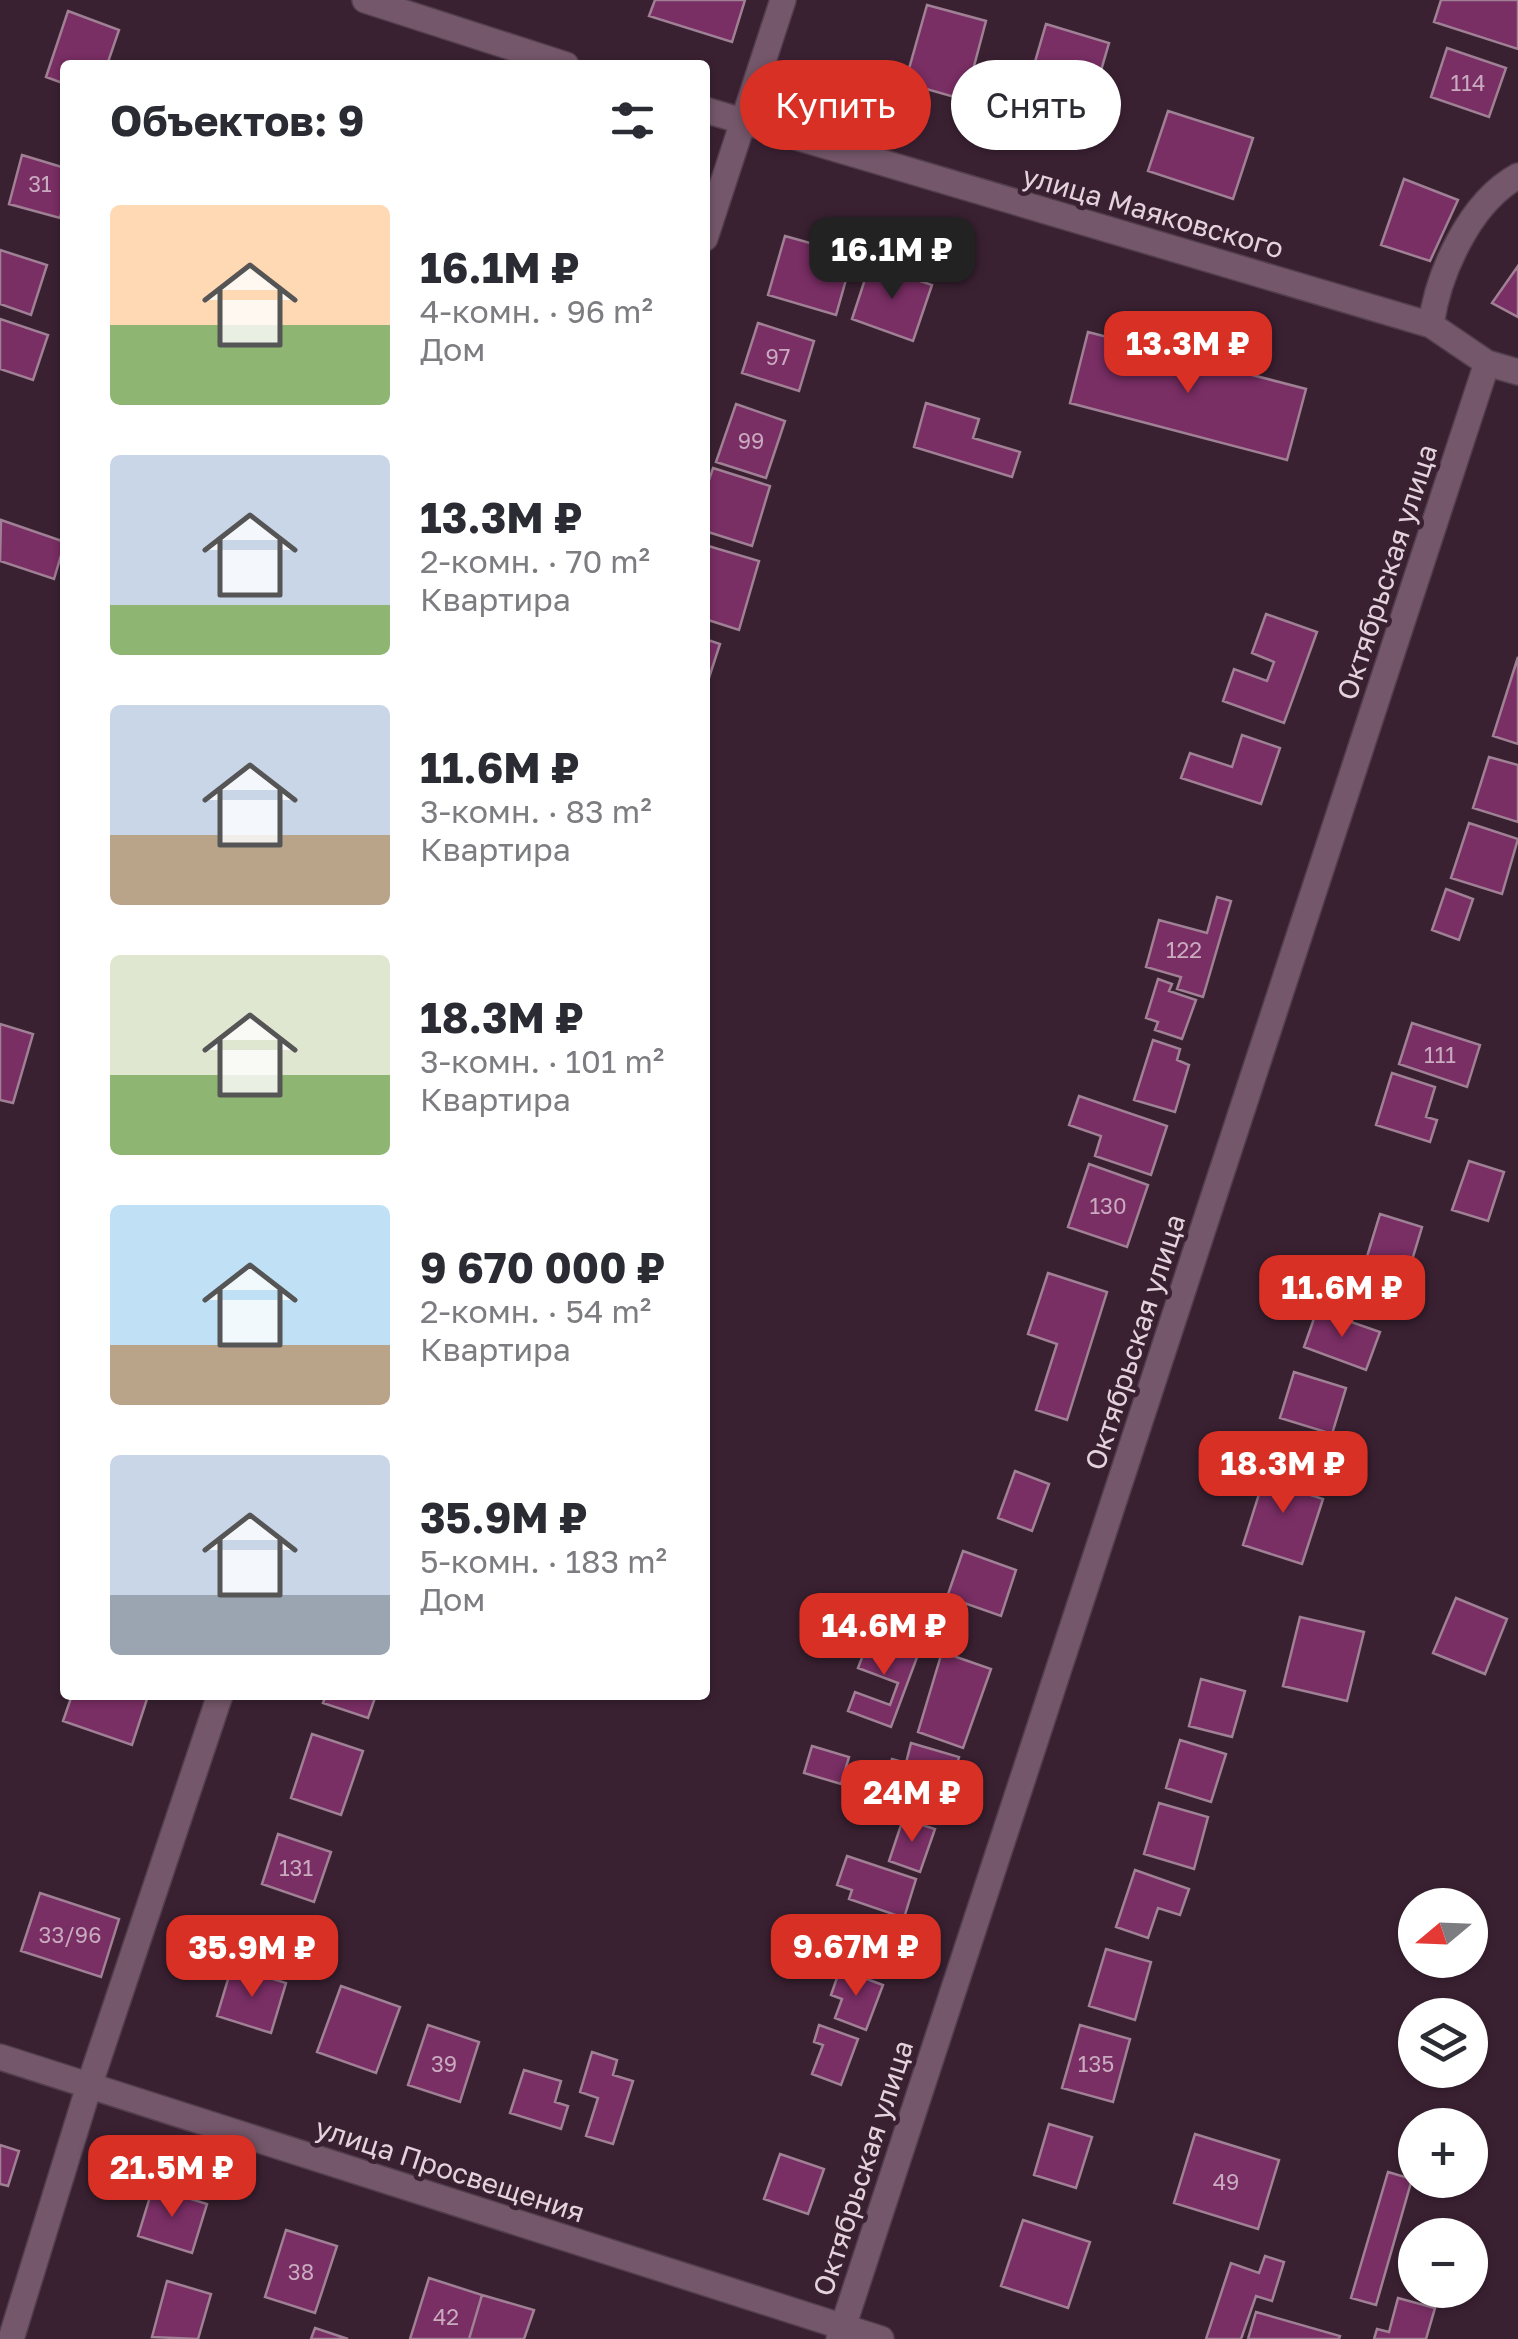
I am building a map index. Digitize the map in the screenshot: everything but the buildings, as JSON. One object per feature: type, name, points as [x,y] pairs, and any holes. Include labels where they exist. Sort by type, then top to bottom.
[{"type":"street","points":[[365,0],[551,60]]},
{"type":"street","points":[[764,60],[783,0]]},
{"type":"street","name":"улица Маяковского","points":[[710,112],[740,121]]},
{"type":"street","points":[[710,223],[740,134]]},
{"type":"street","name":"улица Маяковского","points":[[839,150],[1431,325],[1488,363],[1518,372]]},
{"type":"street","points":[[1431,325],[1435,293],[1470,222],[1498,187],[1518,176]]},
{"type":"street","name":"Октябрьская улица","points":[[841,2333],[1488,363]]},
{"type":"street","points":[[11,2339],[218,1700]]},
{"type":"street","name":"улица Просвещения","points":[[0,2057],[841,2333],[881,2339]]}]
